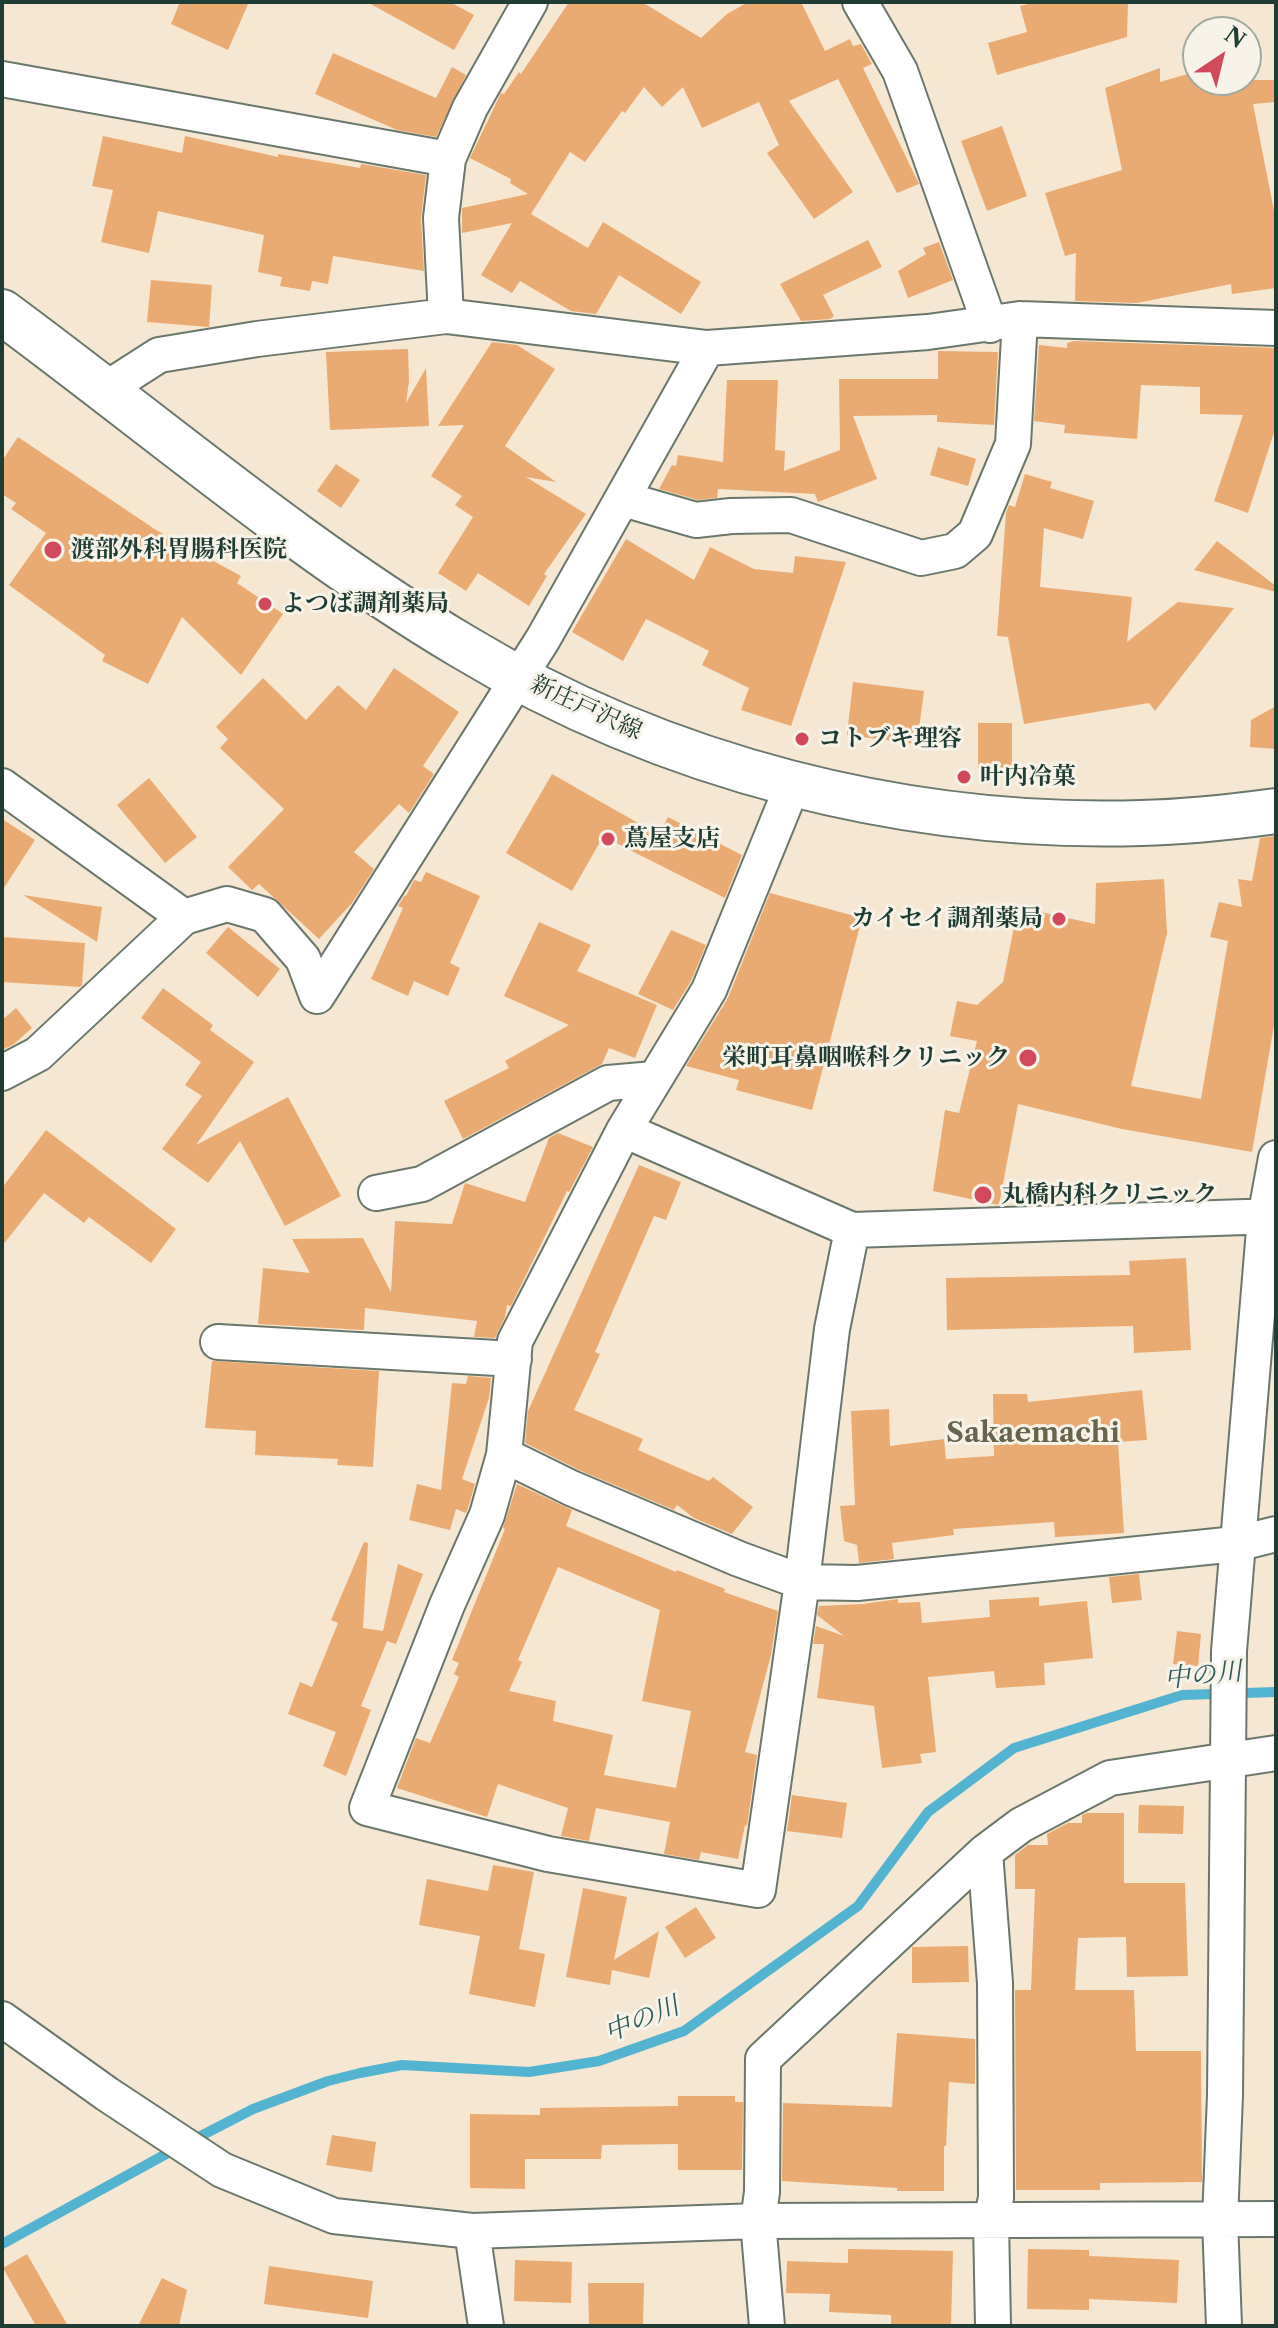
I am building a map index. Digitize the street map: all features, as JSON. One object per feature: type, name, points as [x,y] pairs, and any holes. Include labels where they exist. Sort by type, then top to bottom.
[{"type":"main road","name":"新庄戸沢線","points":[[2,312],[374,590],[464,648],[639,733],[712,760],[793,784],[859,799],[996,819],[1142,823],[1216,819],[1276,811]]},
{"type":"street","points":[[446,316],[441,218],[448,159],[470,108],[530,2]]},
{"type":"street","points":[[623,499],[696,520],[791,515],[921,558],[955,551],[975,534],[1013,444],[1005,322],[900,71],[860,2]]},
{"type":"street","points":[[2,79],[448,159]]},
{"type":"street","points":[[106,389],[159,355],[257,339],[446,316],[707,348],[1005,322],[1276,328]]},
{"type":"street","points":[[2,1073],[38,1054],[184,917],[227,904],[265,915],[303,959],[317,996],[519,677],[707,348]]},
{"type":"street","points":[[793,784],[709,990],[624,1130],[515,1341],[504,1455],[487,1515],[447,1605],[367,1808],[548,1854],[758,1890],[802,1582],[832,1329],[852,1230]]},
{"type":"street","points":[[2,786],[184,917]]},
{"type":"street","points":[[376,1193],[422,1184],[608,1083],[654,1079]]},
{"type":"street","points":[[624,1130],[852,1230],[1270,1217]]},
{"type":"street","points":[[1224,2326],[1220,2220],[1225,2079],[1229,1651],[1236,1544],[1276,1158]]},
{"type":"street","points":[[218,1342],[514,1359]]},
{"type":"street","points":[[504,1455],[571,1488],[739,1559],[802,1582],[857,1583],[1236,1544],[1276,1534]]},
{"type":"street","points":[[767,2326],[758,2221],[762,2192],[763,2059],[985,1852],[1021,1825],[1110,1778],[1229,1748],[1276,1753]]},
{"type":"street","points":[[985,1852],[995,1983],[996,2198],[991,2221],[993,2326]]},
{"type":"street","points":[[2,2019],[107,2094],[222,2170],[334,2216],[472,2231],[758,2221],[1276,2219]]},
{"type":"street","points":[[472,2231],[486,2326]]},
{"type":"building","points":[[180,2],[249,2],[228,50],[171,24]]},
{"type":"building","points":[[367,2],[450,2],[474,15],[454,50]]},
{"type":"building","points":[[569,2],[642,2],[701,38],[727,14],[748,2],[801,2],[825,51],[850,39],[853,46],[861,44],[872,64],[863,68],[919,184],[897,193],[838,79],[789,101],[853,192],[814,219],[767,153],[779,145],[759,102],[702,128],[683,87],[662,107],[644,87],[625,113],[622,111],[585,162],[570,152],[531,214],[588,248],[603,222],[701,282],[681,314],[619,275],[596,314],[571,311],[520,281],[512,293],[481,275],[512,223],[462,233],[462,208],[528,194],[510,183],[511,179],[470,158],[501,93],[504,94],[519,72],[521,74]]},
{"type":"building","points":[[1036,2],[1128,2],[1127,37],[997,75],[988,43],[1027,32],[1020,6]]},
{"type":"building","points":[[333,53],[436,98],[452,67],[466,75],[436,137],[397,130],[315,94]]},
{"type":"building","points":[[1160,68],[1160,82],[1182,76],[1182,96],[1262,96],[1262,80],[1276,80],[1276,102],[1253,104],[1276,221],[1276,288],[1232,294],[1231,284],[1137,303],[1075,301],[1076,253],[1065,256],[1045,193],[1122,170],[1105,88]]},
{"type":"building","points":[[1002,126],[1027,196],[987,211],[961,141]]},
{"type":"building","points":[[103,136],[182,153],[185,136],[278,157],[278,154],[360,168],[361,164],[426,175],[421,219],[424,271],[333,256],[328,284],[312,281],[310,291],[280,286],[282,277],[258,272],[264,235],[158,211],[149,253],[101,242],[113,190],[92,186]]},
{"type":"building","points":[[868,240],[882,267],[823,295],[834,316],[830,319],[801,321],[780,284]]},
{"type":"building","points":[[939,242],[953,280],[908,298],[898,271],[926,254],[923,248]]},
{"type":"building","points":[[151,280],[212,285],[209,327],[147,322]]},
{"type":"building","points":[[492,342],[517,345],[555,369],[505,446],[556,482],[526,477],[586,514],[544,574],[547,576],[529,606],[478,573],[466,591],[438,573],[473,517],[455,505],[462,496],[431,476],[464,425],[438,426]]},
{"type":"building","points":[[1067,343],[1276,348],[1276,426],[1248,513],[1214,501],[1243,415],[1200,414],[1200,387],[1141,385],[1137,439],[1064,433],[1065,425],[1034,421],[1039,345],[1067,348]]},
{"type":"building","points":[[408,349],[406,403],[426,368],[429,426],[330,430],[326,352]]},
{"type":"building","points":[[938,351],[998,352],[994,425],[937,422],[937,415],[853,416],[877,479],[818,502],[815,494],[718,489],[717,498],[698,500],[659,489],[672,465],[676,466],[678,455],[723,462],[727,380],[778,380],[775,450],[785,451],[784,471],[840,450],[839,379],[938,379]]},
{"type":"building","points":[[18,437],[156,530],[241,576],[237,583],[283,614],[241,675],[182,617],[148,684],[102,661],[105,655],[9,585],[46,533],[11,509],[16,503],[2,494],[2,461]]},
{"type":"building","points":[[938,447],[976,459],[968,486],[930,475]]},
{"type":"building","points":[[336,464],[360,480],[341,508],[317,491]]},
{"type":"building","points":[[1025,474],[1052,482],[1050,488],[1094,501],[1083,539],[1044,528],[1040,587],[1132,597],[1127,642],[1178,602],[1234,608],[1155,711],[1149,703],[1024,724],[1008,637],[997,636],[1006,513],[1009,505],[1015,507]]},
{"type":"building","points":[[626,539],[694,580],[710,547],[754,569],[793,573],[795,556],[846,562],[791,726],[741,710],[749,688],[702,665],[709,651],[646,619],[623,661],[572,632]]},
{"type":"building","points":[[1217,541],[1276,586],[1276,592],[1194,570]]},
{"type":"building","points":[[394,668],[459,712],[423,766],[434,774],[409,813],[399,804],[354,852],[374,869],[352,903],[319,939],[259,884],[252,890],[228,867],[284,809],[220,748],[228,739],[216,727],[263,678],[306,720],[338,685],[366,710]]},
{"type":"building","points":[[853,682],[924,691],[917,744],[847,735]]},
{"type":"building","points":[[1276,706],[1276,749],[1250,747],[1251,720]]},
{"type":"building","points":[[978,723],[1012,723],[1012,768],[978,768]]},
{"type":"building","points":[[552,774],[659,835],[668,817],[742,855],[725,898],[608,839],[605,845],[600,842],[572,891],[506,853]]},
{"type":"building","points":[[149,778],[197,837],[165,863],[117,805]]},
{"type":"building","points":[[2,819],[35,840],[2,891]]},
{"type":"building","points":[[1276,836],[1276,1014],[1252,1152],[1122,1129],[1018,1104],[999,1205],[933,1191],[945,1110],[959,1113],[977,1041],[950,1036],[957,1001],[977,1005],[1003,982],[1018,907],[1095,924],[1096,883],[1164,879],[1167,933],[1131,1086],[1201,1099],[1228,941],[1210,937],[1219,902],[1242,907],[1238,879],[1252,881],[1260,838]]},
{"type":"building","points":[[426,872],[480,896],[450,963],[460,968],[448,996],[414,981],[408,996],[371,979],[403,908],[398,906],[414,880],[421,882]]},
{"type":"building","points":[[770,893],[862,918],[812,1110],[736,1090],[739,1080],[686,1066],[728,998]]},
{"type":"building","points":[[23,895],[102,907],[97,942]]},
{"type":"building","points":[[539,922],[591,945],[577,971],[657,1005],[635,1058],[609,1048],[602,1064],[463,1139],[444,1101],[509,1068],[505,1061],[569,1025],[504,996]]},
{"type":"building","points":[[228,927],[280,969],[258,997],[206,953]]},
{"type":"building","points":[[671,930],[706,945],[691,981],[673,1010],[638,994]]},
{"type":"building","points":[[2,937],[85,943],[82,985],[2,982]]},
{"type":"building","points":[[163,988],[213,1025],[210,1030],[254,1062],[196,1145],[288,1097],[341,1196],[285,1226],[240,1141],[208,1183],[162,1149],[202,1096],[185,1085],[201,1062],[141,1018]]},
{"type":"building","points":[[16,1008],[32,1028],[2,1050],[2,1020]]},
{"type":"building","points":[[46,1130],[176,1229],[151,1263],[89,1217],[84,1223],[44,1193],[2,1246],[2,1188]]},
{"type":"building","points":[[558,1133],[593,1147],[567,1191],[511,1306],[507,1305],[495,1338],[474,1337],[477,1321],[365,1308],[364,1330],[258,1324],[263,1268],[310,1273],[292,1239],[363,1238],[391,1292],[395,1221],[452,1224],[465,1183],[525,1202],[549,1138]]},
{"type":"building","points":[[639,1165],[681,1182],[666,1220],[654,1216],[595,1352],[600,1354],[574,1410],[643,1439],[638,1450],[709,1481],[713,1477],[753,1507],[732,1534],[694,1518],[677,1505],[674,1510],[579,1470],[525,1443],[528,1411]]},
{"type":"building","points":[[1186,1258],[1191,1350],[1134,1353],[1133,1326],[947,1330],[946,1278],[1130,1275],[1129,1261]]},
{"type":"building","points":[[212,1361],[379,1371],[373,1467],[337,1465],[338,1459],[255,1455],[256,1431],[205,1428]]},
{"type":"building","points":[[468,1376],[491,1378],[489,1398],[462,1479],[475,1484],[466,1513],[456,1509],[450,1530],[409,1520],[417,1484],[441,1490],[452,1383],[466,1384]]},
{"type":"building","points":[[1142,1390],[1147,1440],[1118,1442],[1124,1533],[1055,1537],[1054,1522],[953,1529],[954,1535],[892,1543],[894,1559],[859,1563],[857,1545],[844,1541],[840,1506],[855,1505],[851,1411],[889,1409],[890,1446],[944,1439],[946,1459],[994,1456],[993,1394],[1027,1394],[1028,1402]]},
{"type":"building","points":[[517,1484],[572,1510],[566,1526],[725,1589],[724,1592],[778,1611],[771,1655],[745,1752],[757,1755],[747,1826],[738,1859],[701,1852],[699,1860],[664,1854],[670,1822],[596,1808],[589,1841],[561,1836],[568,1808],[498,1784],[487,1817],[397,1788],[416,1738],[430,1743],[459,1677],[454,1674],[459,1663],[452,1660]],"holes":[[[558,1567],[660,1610],[642,1701],[691,1711],[676,1788],[604,1775],[613,1735],[553,1721],[556,1701],[509,1691],[522,1662],[518,1660]]]},
{"type":"building","points":[[364,1542],[368,1543],[363,1628],[383,1631],[398,1564],[423,1574],[396,1644],[387,1641],[361,1706],[371,1710],[346,1776],[323,1766],[336,1732],[288,1714],[300,1682],[312,1687],[338,1623],[331,1620]]},
{"type":"building","points":[[1139,1574],[1142,1600],[1112,1603],[1109,1577]]},
{"type":"building","points":[[1039,1597],[1039,1606],[1087,1601],[1093,1658],[1044,1663],[1045,1685],[996,1688],[994,1671],[928,1677],[936,1752],[920,1754],[922,1763],[882,1768],[874,1706],[817,1698],[824,1644],[813,1644],[816,1626],[844,1636],[817,1615],[819,1606],[898,1599],[898,1603],[920,1602],[922,1623],[990,1617],[989,1600]]},
{"type":"building","points":[[1177,1631],[1201,1634],[1198,1666],[1173,1664]]},
{"type":"building","points":[[792,1795],[847,1803],[842,1838],[787,1831]]},
{"type":"building","points":[[1139,1805],[1184,1806],[1183,1834],[1138,1833]]},
{"type":"building","points":[[1124,1813],[1124,1883],[1185,1883],[1188,1976],[1127,1977],[1126,1937],[1078,1938],[1075,1990],[1134,1990],[1136,2051],[1201,2051],[1202,2182],[1100,2183],[1100,2190],[1016,2190],[1015,1990],[1031,1990],[1035,1889],[1015,1889],[1015,1855],[1028,1845],[1048,1845],[1047,1834],[1068,1823],[1082,1823],[1082,1815]]},
{"type":"building","points":[[493,1865],[534,1872],[519,1949],[545,1954],[535,2007],[469,1994],[480,1936],[419,1925],[427,1879],[488,1891]]},
{"type":"building","points":[[583,1888],[627,1897],[614,1960],[659,1931],[649,1978],[612,1970],[610,1985],[566,1977]]},
{"type":"building","points":[[696,1907],[716,1938],[685,1958],[665,1927]]},
{"type":"building","points":[[968,1946],[969,1982],[912,1983],[912,1947]]},
{"type":"building","points":[[897,2033],[975,2039],[975,2084],[949,2082],[944,2191],[897,2191],[897,2188],[782,2181],[783,2103],[892,2107]]},
{"type":"building","points":[[678,2096],[735,2096],[735,2102],[743,2102],[742,2170],[678,2170],[678,2144],[602,2145],[601,2159],[525,2159],[525,2189],[470,2188],[470,2114],[540,2115],[540,2108],[678,2106]]},
{"type":"building","points":[[332,2135],[376,2142],[372,2172],[326,2165]]},
{"type":"building","points":[[848,2249],[953,2251],[951,2326],[891,2326],[891,2315],[829,2312],[830,2294],[786,2293],[787,2261],[848,2263]]},
{"type":"building","points":[[1028,2249],[1089,2250],[1089,2256],[1179,2260],[1177,2303],[1089,2299],[1089,2310],[1027,2309]]},
{"type":"building","points":[[27,2254],[68,2326],[36,2326],[3,2268]]},
{"type":"building","points":[[515,2260],[572,2262],[571,2303],[514,2301]]},
{"type":"building","points":[[269,2266],[373,2281],[368,2318],[264,2304]]},
{"type":"building","points":[[162,2278],[187,2290],[179,2326],[138,2326]]},
{"type":"building","points":[[588,2283],[644,2283],[643,2326],[589,2326]]},
{"type":"waterway","name":"中の川","points":[[191,2141],[253,2109],[328,2081],[360,2073],[402,2065],[529,2072],[599,2061],[684,2031],[858,1906],[928,1812],[1014,1748],[1182,1695],[1276,1692]]},
{"type":"waterway","name":"中の川","points":[[2,2244],[177,2148]]},
{"type":"place","name":"渡部外科胃腸科医院","points":[[53,550]]},
{"type":"place","name":"よつば調剤薬局","points":[[265,604]]},
{"type":"place","name":"コトブキ理容","points":[[802,739]]},
{"type":"place","name":"叶内冷菓","points":[[964,777]]},
{"type":"place","name":"蔦屋支店","points":[[608,839]]},
{"type":"place","name":"カイセイ調剤薬局","points":[[1059,919]]},
{"type":"place","name":"栄町耳鼻咽喉科クリニック","points":[[1028,1058]]},
{"type":"place","name":"丸橋内科クリニック","points":[[983,1195]]},
{"type":"district","name":"Sakaemachi","points":[[1033,1434]]}]
